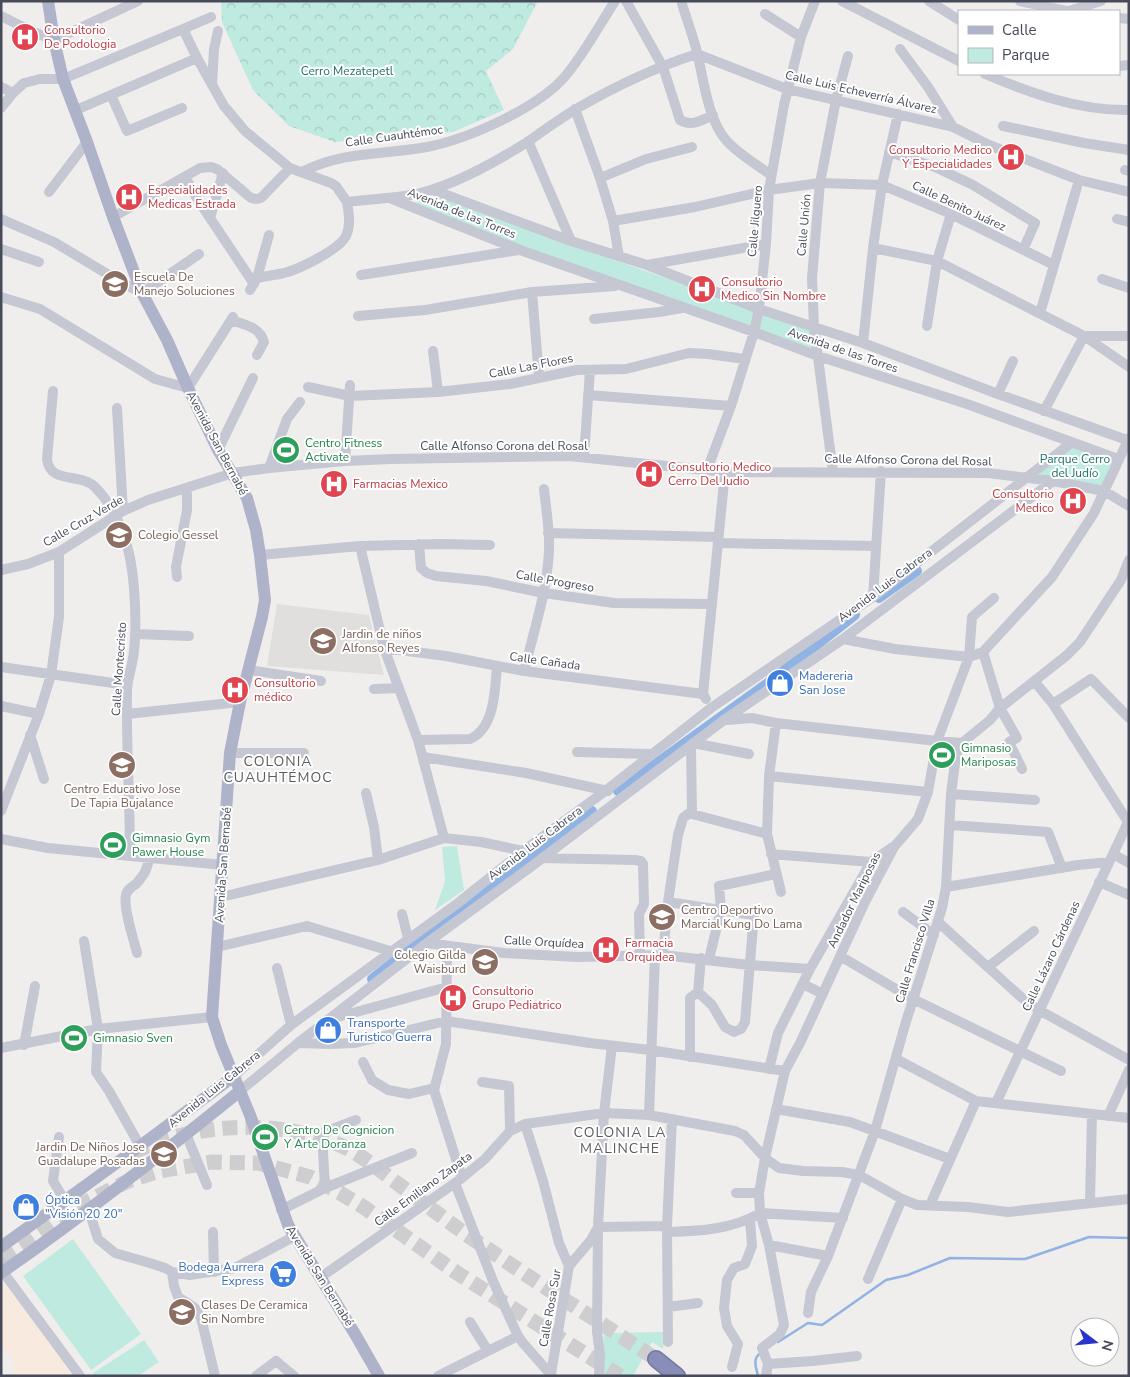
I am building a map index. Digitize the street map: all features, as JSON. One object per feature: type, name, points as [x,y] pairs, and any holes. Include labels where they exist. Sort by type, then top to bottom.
[{"type":"highway","points":[[656,1359],[677,1376]]},
{"type":"main road","name":"Avenida San Bernabé","points":[[48,1],[63,79],[76,110],[112,217],[142,293],[218,450],[247,498],[256,530],[265,600],[240,702],[230,753],[212,1017],[258,1140],[281,1210],[294,1237],[321,1277],[379,1376]]},
{"type":"main road","name":"Avenida Luis Cabrera","points":[[1,1246],[234,1076]]},
{"type":"main road","name":"Avenida Luis Cabrera","points":[[2,1269],[46,1242],[240,1091]]},
{"type":"street","points":[[1,16],[54,40],[138,1]]},
{"type":"street","name":"Calle Cuauhtémoc","points":[[302,172],[313,166],[343,156],[427,147],[453,140],[535,102],[566,76],[615,1]]},
{"type":"street","points":[[626,1],[663,67],[680,120],[691,123],[713,115]]},
{"type":"street","name":"Calle Jilguero","points":[[708,470],[731,406],[754,332],[759,308],[766,244],[771,175],[787,89],[801,37],[815,1]]},
{"type":"street","points":[[842,1],[958,60]]},
{"type":"street","points":[[929,1],[958,19]]},
{"type":"street","points":[[1020,1],[1063,10]]},
{"type":"street","points":[[1071,10],[1101,1]]},
{"type":"street","points":[[682,4],[713,115],[725,139],[771,175]]},
{"type":"street","points":[[765,14],[801,37]]},
{"type":"street","points":[[1,108],[24,83],[40,79],[63,79],[212,17]]},
{"type":"street","points":[[183,28],[212,85],[233,118],[245,131],[290,168],[336,186],[347,202],[349,227],[345,238],[327,253],[292,270],[253,284]]},
{"type":"street","points":[[212,85],[214,49],[218,31]]},
{"type":"street","points":[[900,49],[928,87],[953,127]]},
{"type":"street","points":[[433,190],[478,169],[528,141],[575,110],[611,90],[697,54]]},
{"type":"street","name":"Calle Luis Echeverría Álvarez","points":[[697,54],[787,89],[953,127],[990,145],[1079,180],[1129,192]]},
{"type":"street","name":"Calle Unión","points":[[833,472],[814,327],[812,278],[820,183],[836,100],[848,56]]},
{"type":"street","points":[[76,110],[197,58]]},
{"type":"street","points":[[988,75],[1067,102],[1116,110],[1129,110]]},
{"type":"street","points":[[1,87],[13,93]]},
{"type":"street","points":[[111,95],[127,131],[182,108]]},
{"type":"street","points":[[575,110],[614,221],[619,256]]},
{"type":"street","points":[[863,343],[882,185],[898,114]]},
{"type":"street","points":[[1003,126],[1084,143],[1129,150]]},
{"type":"street","points":[[528,141],[571,241]]},
{"type":"street","points":[[49,192],[87,142]]},
{"type":"street","points":[[600,178],[646,158],[692,147]]},
{"type":"street","points":[[889,152],[936,167],[974,186],[1035,222],[1023,250]]},
{"type":"street","points":[[112,217],[200,168],[211,167],[217,169],[257,200],[290,168]]},
{"type":"street","points":[[210,218],[223,173]]},
{"type":"street","points":[[185,177],[253,284]]},
{"type":"street","name":"Calle Benito Juárez","points":[[614,221],[695,207],[769,190],[820,183],[882,185],[951,214],[1054,265]]},
{"type":"street","points":[[1040,314],[1077,187]]},
{"type":"street","name":"Avenida de las Torres","points":[[392,199],[433,190],[759,308],[863,343],[1044,411],[1128,439]]},
{"type":"street","points":[[347,202],[392,199]]},
{"type":"street","name":"Avenida de las Torres","points":[[392,199],[520,250],[818,356],[967,404],[1071,443],[1118,458]]},
{"type":"street","points":[[927,326],[937,261],[951,214]]},
{"type":"street","points":[[1,219],[54,242],[142,293],[199,254]]},
{"type":"street","points":[[1117,219],[1129,222]]},
{"type":"street","points":[[253,284],[269,235]]},
{"type":"street","points":[[647,266],[766,244]]},
{"type":"street","points":[[873,248],[937,261],[1084,336],[1129,367]]},
{"type":"street","points":[[1,249],[39,262]]},
{"type":"street","points":[[361,275],[520,250]]},
{"type":"street","points":[[1102,279],[1129,288]]},
{"type":"street","points":[[358,316],[425,310],[532,292],[621,285]]},
{"type":"street","points":[[532,292],[539,377]]},
{"type":"street","points":[[1,297],[40,309],[154,379],[188,388],[232,318],[262,335],[264,342],[257,355]]},
{"type":"street","points":[[594,318],[659,312],[683,307]]},
{"type":"street","points":[[1084,336],[1129,336]]},
{"type":"street","points":[[1044,411],[1084,336]]},
{"type":"street","points":[[433,351],[438,392]]},
{"type":"street","name":"Calle Las Flores","points":[[308,387],[350,396],[438,392],[478,389],[571,371],[626,369],[689,353],[745,359]]},
{"type":"street","points":[[998,394],[1012,361]]},
{"type":"street","points":[[584,457],[590,370]]},
{"type":"street","points":[[218,450],[253,378]]},
{"type":"street","points":[[345,461],[350,385]]},
{"type":"street","points":[[53,391],[48,468],[51,472],[93,485],[120,514]]},
{"type":"street","points":[[588,395],[731,406]]},
{"type":"street","points":[[269,468],[287,419],[300,402]]},
{"type":"street","points":[[117,408],[120,514]]},
{"type":"street","points":[[843,639],[895,649],[969,657],[983,652],[1052,577],[1094,512],[1128,439]]},
{"type":"street","name":"Avenida Luis Cabrera","points":[[234,1076],[290,1025],[458,903],[523,851],[604,792],[711,708],[872,597],[1071,443]]},
{"type":"street","name":"Calle Alfonso Corona del Rosal","points":[[233,473],[345,461],[542,456],[584,457],[725,472],[988,473],[1028,477],[1104,491],[1129,506]]},
{"type":"street","points":[[711,708],[703,694],[725,472]]},
{"type":"street","points":[[872,597],[881,472]]},
{"type":"street","name":"Calle Cruz Verde","points":[[1,570],[28,564],[59,552],[120,514],[148,500],[233,473]]},
{"type":"street","name":"Avenida Luis Cabrera","points":[[240,1091],[298,1043],[427,943],[616,801],[724,720],[843,639],[1053,481]]},
{"type":"street","points":[[177,577],[176,567],[187,510],[187,488]]},
{"type":"street","points":[[524,671],[544,593],[548,564],[548,533],[544,489]]},
{"type":"street","name":"Calle Montecristo","points":[[120,514],[131,566],[136,634],[128,685],[127,714],[130,855]]},
{"type":"street","points":[[548,533],[875,546]]},
{"type":"street","points":[[260,555],[360,546],[420,544],[490,545]]},
{"type":"street","name":"Calle Progreso","points":[[420,544],[421,568],[431,575],[486,581],[544,593],[614,603],[712,604]]},
{"type":"street","points":[[360,546],[384,648],[418,740],[444,838]]},
{"type":"street","points":[[1,811],[39,714],[50,675],[58,617],[59,552]]},
{"type":"street","points":[[724,720],[752,718],[776,723],[937,741],[962,742],[990,720],[1000,708],[1066,656],[1080,642],[1121,580],[1129,560]]},
{"type":"street","points":[[916,562],[929,575]]},
{"type":"street","name":"Andador Mariposas","points":[[755,1216],[765,1158],[785,1071],[894,847],[918,819],[928,792],[937,741],[969,657],[972,617],[994,598]]},
{"type":"street","points":[[136,634],[189,636]]},
{"type":"street","name":"Calle Cañada","points":[[384,648],[446,656],[524,671],[703,694]]},
{"type":"street","points":[[983,652],[1000,708],[1017,738],[1009,742],[1022,769]]},
{"type":"street","points":[[418,740],[470,738],[475,736],[485,723],[492,709],[497,666]]},
{"type":"street","points":[[1,667],[128,685]]},
{"type":"street","points":[[249,670],[321,681]]},
{"type":"street","points":[[1053,704],[1091,679],[1129,718]]},
{"type":"street","points":[[1035,682],[1053,704],[1128,821]]},
{"type":"street","points":[[374,689],[399,688]]},
{"type":"street","points":[[127,714],[240,702]]},
{"type":"street","points":[[1,706],[39,714]]},
{"type":"street","points":[[776,723],[769,776],[767,834],[781,892]]},
{"type":"street","points":[[30,735],[44,779]]},
{"type":"street","name":"Calle Francisco Villa","points":[[808,1313],[812,1292],[843,1218],[875,1130],[938,922],[946,887],[951,794],[956,755],[962,742]]},
{"type":"street","points":[[692,814],[692,744],[749,754]]},
{"type":"street","points":[[576,752],[652,754]]},
{"type":"street","points":[[230,753],[304,753]]},
{"type":"street","points":[[422,757],[526,773],[604,792],[614,792],[616,801]]},
{"type":"street","points":[[769,776],[928,792]]},
{"type":"street","points":[[366,793],[374,827],[378,860]]},
{"type":"street","points":[[951,794],[1035,800]]},
{"type":"street","points":[[594,799],[594,809],[602,813]]},
{"type":"street","points":[[648,1115],[650,1050],[659,955],[682,821],[686,816],[692,814],[767,834]]},
{"type":"street","name":"Calle Lázaro Cárdenas","points":[[996,1103],[1099,882],[1111,858],[1125,839],[1128,821]]},
{"type":"street","points":[[950,825],[1048,832],[1062,868]]},
{"type":"street","points":[[221,897],[378,860],[444,838],[480,842],[523,851]]},
{"type":"street","points":[[1,839],[57,849],[223,865]]},
{"type":"street","points":[[771,854],[871,862],[894,847]]},
{"type":"street","points":[[137,953],[127,910],[126,896],[130,889],[144,875],[148,867],[149,857]]},
{"type":"street","points":[[542,858],[641,861],[643,864],[644,904],[639,914],[640,955]]},
{"type":"street","points":[[946,887],[1111,858],[1129,863]]},
{"type":"street","name":"Andador Mariposas","points":[[769,1069],[778,1033],[810,969],[871,862]]},
{"type":"street","points":[[690,1057],[690,998],[698,992],[705,959],[721,910],[718,886],[776,874]]},
{"type":"street","points":[[1099,882],[1129,896]]},
{"type":"street","points":[[668,902],[754,915],[745,1022],[742,1029],[734,1032],[725,1026],[712,1005],[698,992]]},
{"type":"street","points":[[903,912],[934,935]]},
{"type":"street","points":[[402,914],[408,938]]},
{"type":"street","points":[[938,922],[1022,998],[1039,1010],[1129,1060]]},
{"type":"street","points":[[217,947],[307,926],[390,951]]},
{"type":"street","points":[[988,967],[1034,931]]},
{"type":"street","points":[[84,941],[98,1029],[96,1072],[140,1146]]},
{"type":"street","name":"Calle Orquídea","points":[[427,943],[504,953],[597,957],[659,955],[749,965],[810,969]]},
{"type":"street","points":[[448,947],[443,1058],[434,1090],[459,1180],[493,1281],[522,1343],[552,1375]]},
{"type":"street","points":[[840,956],[914,999],[1061,1071]]},
{"type":"street","points":[[277,968],[290,1025]]},
{"type":"street","points":[[803,984],[823,994]]},
{"type":"street","points":[[24,1044],[35,986]]},
{"type":"street","points":[[329,1020],[446,987]]},
{"type":"street","points":[[1,1048],[98,1029],[212,1017]]},
{"type":"street","points":[[298,1043],[355,1043],[446,1022],[785,1071]]},
{"type":"street","points":[[599,1376],[600,1354],[597,1332],[598,1227],[604,1113],[612,1046]]},
{"type":"street","points":[[896,1059],[976,1101],[1129,1118]]},
{"type":"street","points":[[363,1062],[372,1080],[388,1090],[409,1094],[430,1089],[434,1090]]},
{"type":"street","points":[[1108,1116],[1129,1070]]},
{"type":"street","points":[[482,1082],[509,1086],[510,1131]]},
{"type":"street","points":[[930,1205],[976,1101]]},
{"type":"street","points":[[776,1109],[850,1122],[950,1159]]},
{"type":"street","name":"Calle Emiliano Zapata","points":[[321,1277],[459,1180],[485,1159],[510,1131],[525,1124],[604,1113],[648,1115],[744,1134],[773,1165],[786,1170],[842,1172],[859,1175]]},
{"type":"street","points":[[1090,1203],[1092,1114]]},
{"type":"street","points":[[668,1342],[667,1229],[672,1119]]},
{"type":"street","points":[[325,1188],[322,1133],[356,1120]]},
{"type":"street","points":[[525,1124],[543,1181],[559,1244],[569,1266]]},
{"type":"street","points":[[186,1134],[207,1185]]},
{"type":"street","points":[[59,1137],[53,1182],[65,1201]]},
{"type":"street","points":[[281,1210],[325,1188],[412,1153]]},
{"type":"street","points":[[859,1175],[902,1199],[917,1205],[968,1207],[1008,1212],[1129,1199]]},
{"type":"street","points":[[736,1193],[759,1193]]},
{"type":"street","points":[[868,1279],[902,1199]]},
{"type":"street","points":[[598,1227],[704,1231],[755,1216],[843,1218]]},
{"type":"street","points":[[755,1216],[769,1245],[784,1326],[765,1356],[766,1376]]},
{"type":"street","points":[[732,1367],[738,1344],[727,1326],[724,1308],[727,1280],[734,1268],[745,1264],[752,1246],[755,1216]]},
{"type":"street","points":[[92,1220],[98,1239],[114,1253],[165,1268],[172,1272],[190,1275],[234,1268],[294,1237]]},
{"type":"street","name":"Calle Rosa Sur","points":[[552,1375],[569,1266],[591,1240],[598,1227]]},
{"type":"street","points":[[213,1232],[214,1272]]},
{"type":"street","points":[[769,1245],[828,1256]]},
{"type":"street","points":[[2,1269],[80,1376]]},
{"type":"street","points":[[172,1272],[178,1297],[195,1308],[200,1318],[215,1376]]},
{"type":"street","points":[[668,1307],[698,1302]]},
{"type":"street","points":[[470,1322],[488,1352]]},
{"type":"street","points":[[438,1376],[518,1336]]},
{"type":"street","points":[[765,1356],[813,1361],[857,1356]]},
{"type":"street","points":[[256,1376],[276,1360],[294,1376]]},
{"type":"shaded area","name":"Jardin de niños Alfonso Reyes","points":[[277,604],[369,615],[384,675],[267,666]]},
{"type":"shaded area","points":[[1,1279],[73,1376],[13,1376],[13,1358],[1,1346]]},
{"type":"green space","name":"Cerro Mezatepetl","points":[[221,1],[538,1],[513,49],[486,71],[504,110],[453,132],[335,142],[289,126],[253,90],[222,22]]},
{"type":"green space","points":[[438,197],[755,310],[754,328],[404,205]]},
{"type":"green space","points":[[761,312],[813,330],[817,353],[758,330]]},
{"type":"green space","name":"Parque Cerro del Judío","points":[[1072,446],[1114,461],[1102,488],[1035,475]]},
{"type":"green space","points":[[457,846],[464,890],[435,910],[445,881],[442,847]]},
{"type":"green space","points":[[73,1239],[141,1334],[91,1370],[23,1276]]},
{"type":"green space","points":[[665,1332],[663,1349],[652,1342],[633,1376],[601,1376],[604,1333]]},
{"type":"green space","points":[[144,1340],[159,1362],[138,1376],[95,1376],[93,1373]]},
{"type":"waterway","points":[[879,598],[917,571]]},
{"type":"waterway","points":[[618,791],[769,682],[855,615]]},
{"type":"waterway","points":[[372,979],[478,896],[592,811]]},
{"type":"waterway","points":[[778,1342],[808,1323],[822,1325],[886,1280],[908,1275],[950,1258],[1025,1259],[1089,1237],[1129,1238]]},
{"type":"waterway","points":[[758,1376],[756,1357],[761,1353]]},
{"type":"tunnel","points":[[134,1152],[158,1142],[183,1135],[209,1130],[236,1128],[263,1128],[289,1131],[315,1136],[340,1145],[366,1160],[454,1226],[656,1359]]},
{"type":"tunnel","points":[[1,1258],[72,1209],[128,1181],[160,1171],[212,1162],[258,1163],[310,1177],[340,1193],[365,1208],[457,1273],[620,1376]]},
{"type":"place","name":"Consultorio De Podologia","points":[[25,37]]},
{"type":"place","name":"Consultorio Medico Y Especialidades","points":[[1011,157]]},
{"type":"place","name":"Especialidades Medicas Estrada","points":[[129,197]]},
{"type":"place","name":"Escuela De Manejo Soluciones","points":[[115,284]]},
{"type":"place","name":"Consultorio Medico Sin Nombre","points":[[702,289]]},
{"type":"place","name":"Centro Fitness Activate","points":[[286,450]]},
{"type":"place","name":"Consultorio Medico Cerro Del Judio","points":[[649,474]]},
{"type":"place","name":"Farmacias Mexico","points":[[334,484]]},
{"type":"place","name":"Consultorio Medico","points":[[1073,501]]},
{"type":"place","name":"Colegio Gessel","points":[[119,535]]},
{"type":"place","name":"Jardin de niños Alfonso Reyes","points":[[323,641]]},
{"type":"place","name":"Madereria San Jose","points":[[780,683]]},
{"type":"place","name":"Consultorio médico","points":[[235,690]]},
{"type":"place","name":"Gimnasio Mariposas","points":[[942,755]]},
{"type":"place","name":"Centro Educativo Jose De Tapia Bujalance","points":[[122,765]]},
{"type":"place","name":"Gimnasio Gym Pawer House","points":[[113,845]]},
{"type":"place","name":"Centro Deportivo Marcial Kung Do Lama","points":[[662,917]]},
{"type":"place","name":"Farmacia Orquidea","points":[[606,950]]},
{"type":"place","name":"Colegio Gilda Waisburd","points":[[485,962]]},
{"type":"place","name":"Consultorio Grupo Pediatrico","points":[[453,998]]},
{"type":"place","name":"Transporte Turistico Guerra","points":[[328,1030]]},
{"type":"place","name":"Gimnasio Sven","points":[[74,1038]]},
{"type":"place","name":"Centro De Cognicion Y Arte Doranza","points":[[265,1137]]},
{"type":"place","name":"Jardin De Niños Jose Guadalupe Posadas","points":[[164,1154]]},
{"type":"place","name":"Óptica \"Visión 20 20\"","points":[[26,1207]]},
{"type":"place","name":"Bodega Aurrera Express","points":[[283,1274]]},
{"type":"place","name":"Clases De Ceramica Sin Nombre","points":[[182,1312]]},
{"type":"district","name":"COLONIA CUAUHTÉMOC","points":[[278,770]]},
{"type":"district","name":"COLONIA LA MALINCHE","points":[[620,1140]]}]
